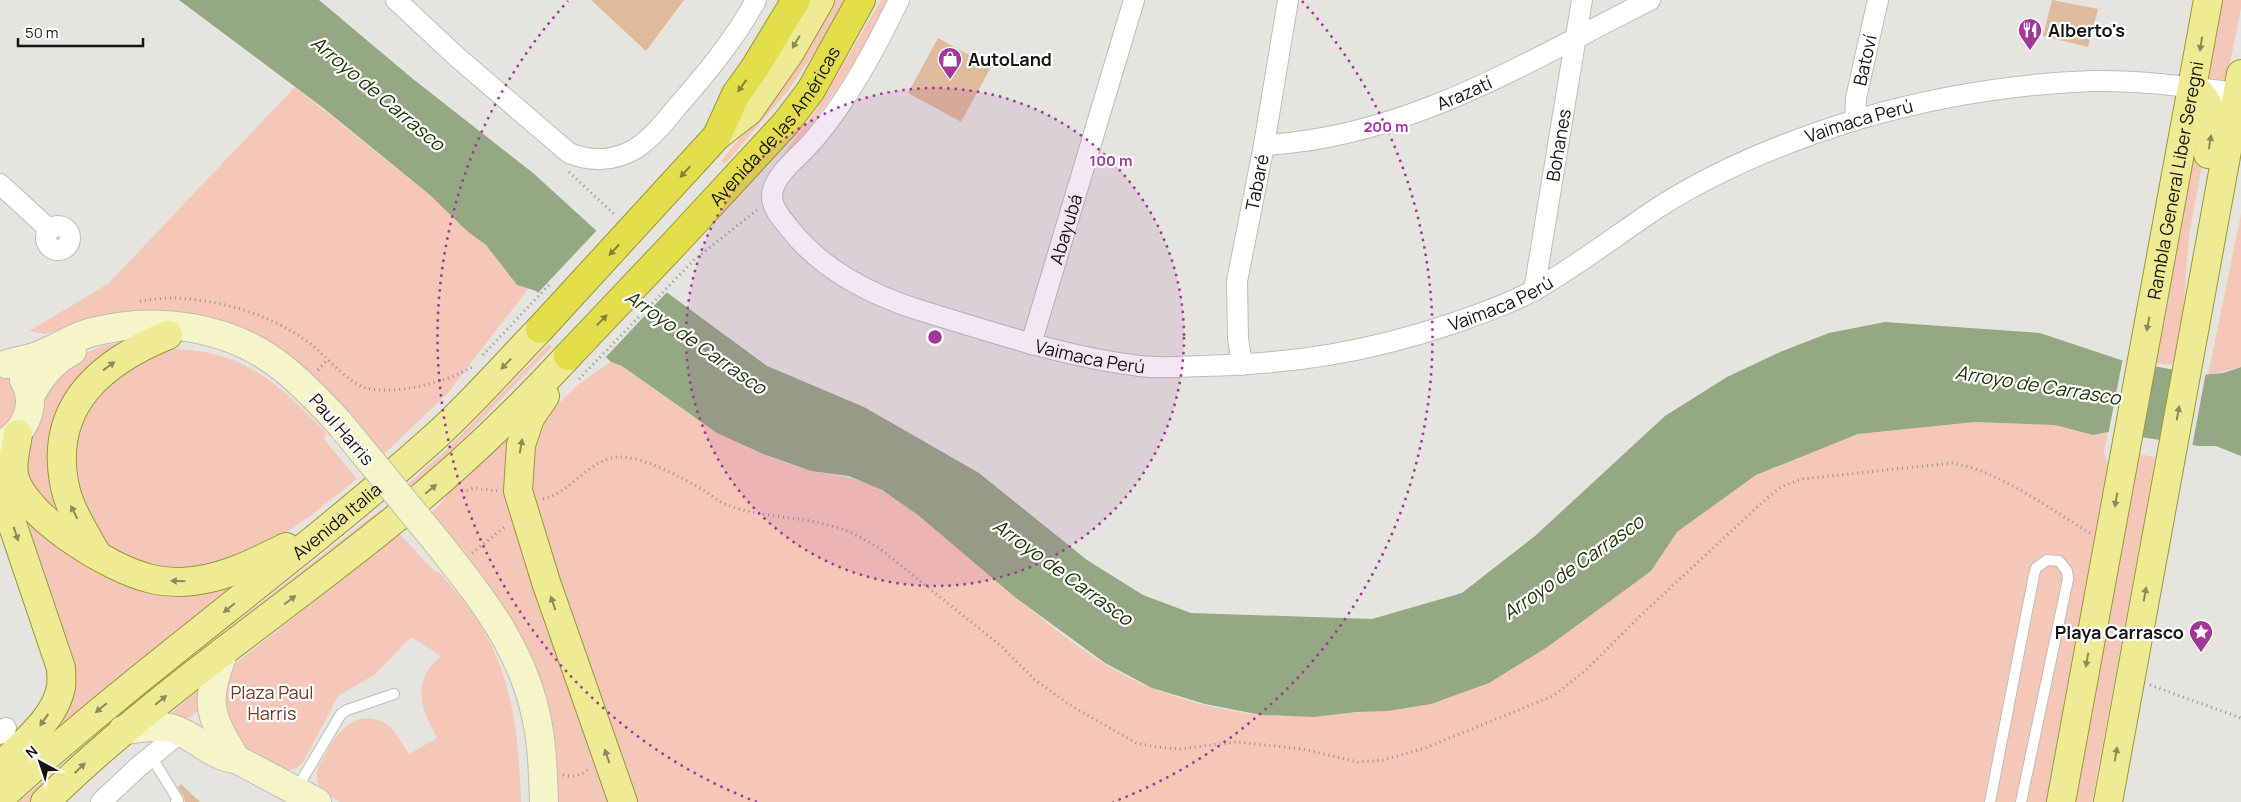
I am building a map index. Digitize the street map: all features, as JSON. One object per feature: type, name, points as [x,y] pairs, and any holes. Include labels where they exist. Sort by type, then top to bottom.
[{"type":"highway","points":[[717,136],[736,94],[760,61],[796,0]]},
{"type":"highway","name":"Avenida de las Américas","points":[[685,251],[758,155],[811,90],[861,0]]},
{"type":"highway","name":"Avenida Italia","points":[[540,329],[717,136]]},
{"type":"highway","name":"Avenida Italia","points":[[577,364],[685,251]]},
{"type":"main road","points":[[717,136],[749,111],[788,54],[820,0]]},
{"type":"main road","name":"Rambla General Liber Seregni","points":[[2061,802],[2124,452],[2194,87],[2208,0]]},
{"type":"main road","points":[[2108,802],[2239,84]]},
{"type":"main road","points":[[2194,87],[2206,99],[2214,118],[2196,233],[2197,252],[2204,276]]},
{"type":"main road","name":"Paul Harris","points":[[4,362],[40,355],[69,340],[112,328],[144,324],[204,330],[249,346],[283,368],[314,395],[339,431],[434,546],[490,610],[514,652],[525,678],[538,724],[543,758],[544,802]]},
{"type":"main road","name":"Avenida Italia","points":[[0,798],[102,708],[308,544],[437,434],[540,329]]},
{"type":"main road","points":[[97,554],[70,504],[64,483],[62,461],[64,439],[69,422],[76,403],[87,386],[103,371],[145,344],[168,335]]},
{"type":"main road","name":"Paul Harris","points":[[30,396],[48,368],[58,358],[70,352],[94,342],[116,337],[168,335],[220,344],[247,357],[280,377],[339,431]]},
{"type":"main road","points":[[4,362],[22,378],[30,396],[28,416],[9,440],[15,480],[22,494],[42,518],[122,569],[150,579],[181,582],[225,576],[286,547],[308,544]]},
{"type":"main road","points":[[577,364],[555,382],[530,418],[520,444],[517,475],[517,513],[565,639],[623,802]]},
{"type":"main road","name":"Avenida Italia","points":[[48,801],[123,730],[224,650],[381,531],[458,466],[532,395],[577,364]]},
{"type":"main road","points":[[0,488],[61,668],[60,688],[54,704],[40,726],[0,767]]},
{"type":"main road","name":"Paul Harris","points":[[434,546],[477,608],[506,658],[518,692],[525,726],[529,758],[530,802]]},
{"type":"main road","points":[[181,732],[202,719],[210,706],[215,677],[224,650]]},
{"type":"main road","points":[[210,706],[215,722],[236,759]]},
{"type":"main road","points":[[123,730],[161,726],[181,732],[223,758],[236,759],[306,796]]},
{"type":"street","points":[[396,0],[457,58],[569,153],[582,158],[597,160],[617,156],[635,149],[654,135],[723,51],[756,0]]},
{"type":"street","points":[[772,199],[774,187],[781,175],[823,130],[886,27],[899,0]]},
{"type":"street","name":"Abayubá","points":[[1031,344],[1134,0]]},
{"type":"street","name":"Tabaré","points":[[1242,365],[1238,338],[1237,281],[1264,145],[1288,0]]},
{"type":"street","name":"Bohanes","points":[[1534,291],[1582,0]]},
{"type":"street","name":"Arazatí","points":[[1264,145],[1300,143],[1339,136],[1405,117],[1457,97],[1574,40],[1650,0]]},
{"type":"street","name":"Batoví","points":[[1855,120],[1856,98],[1878,0]]},
{"type":"street","name":"Vaimaca Perú","points":[[772,199],[778,215],[798,239],[823,263],[863,287],[905,306],[1057,352],[1144,367],[1242,365],[1310,359],[1369,349],[1422,334],[1482,313],[1534,291],[1661,206],[1705,182],[1748,160],[1855,120],[1934,100],[2045,85],[2096,81],[2194,87],[2239,84]]},
{"type":"street","points":[[0,184],[50,230]]},
{"type":"street","points":[[101,802],[151,756],[181,732]]},
{"type":"lane","points":[[1990,802],[2036,568],[2047,560],[2059,561],[2067,571],[2068,579],[2021,802]]},
{"type":"lane","points":[[306,796],[341,714],[347,710],[394,694]]},
{"type":"lane","points":[[151,756],[178,800],[176,802]]},
{"type":"path","points":[[569,153],[570,173],[614,212]]},
{"type":"path","points":[[577,364],[685,251],[772,199]]},
{"type":"path","points":[[316,371],[328,359]]},
{"type":"path","points":[[470,555],[517,513],[559,494],[604,460],[619,457],[636,459],[703,490],[725,504],[746,511],[835,526],[859,536],[879,548],[1001,646],[1034,679],[1070,705],[1136,742],[1158,748],[1179,749],[1236,742],[1303,749],[1358,762],[1383,760],[1426,748],[1553,696],[1586,670],[1638,617],[1766,498],[1781,487],[1802,479],[1952,463],[1969,466],[1989,474],[2090,533]]},
{"type":"path","points":[[2145,683],[2241,718]]},
{"type":"green space","points":[[833,0],[847,0],[821,43],[787,92],[725,164],[721,161],[781,87]]},
{"type":"green space","points":[[881,0],[889,0],[866,44],[840,85],[780,163],[776,164],[819,106]]},
{"type":"green space","points":[[2221,0],[2241,0],[2241,8],[2227,78],[2221,83],[2207,83]]},
{"type":"green space","points":[[295,87],[430,195],[486,245],[517,285],[528,289],[447,394],[384,454],[320,381],[300,364],[266,339],[226,323],[91,319],[45,334],[29,331],[108,284]]},
{"type":"green space","points":[[2200,116],[2209,128],[2189,235],[2183,317],[2173,365],[2155,363]]},
{"type":"green space","points":[[2241,214],[2241,367],[2208,375]]},
{"type":"green space","points":[[130,341],[85,375],[62,524],[23,484],[38,402],[79,355],[106,345]]},
{"type":"green space","points":[[549,344],[552,347],[452,450],[410,487],[408,484],[449,447]]},
{"type":"green space","points":[[165,349],[192,350],[216,355],[237,362],[274,384],[327,434],[323,438],[357,479],[309,517],[260,550],[220,567],[156,571],[104,545],[67,469],[90,392]]},
{"type":"green space","points":[[611,362],[622,366],[690,414],[743,445],[793,465],[864,482],[882,491],[930,524],[990,576],[1075,644],[1113,669],[1152,688],[1206,705],[1249,714],[1278,716],[1388,711],[1615,596],[1651,571],[1677,532],[1756,475],[1858,434],[1975,422],[2055,425],[2093,435],[2108,432],[2104,452],[2108,466],[2048,802],[637,802],[536,506],[533,481],[534,458],[538,439],[546,421],[572,390]]},
{"type":"green space","points":[[0,368],[11,374],[24,396],[0,437]]},
{"type":"green space","points":[[518,421],[513,443],[616,802],[549,802],[544,718],[431,513],[445,499],[448,488]]},
{"type":"green space","points":[[2138,454],[2156,457],[2092,802],[2072,802]]},
{"type":"green space","points":[[0,456],[81,553],[240,581],[0,781],[60,707],[0,471]]},
{"type":"green space","points":[[380,510],[384,514],[36,802],[19,802],[143,695]]},
{"type":"green space","name":"Plaza Paul Harris","points":[[398,532],[430,567],[439,572],[466,604],[478,621],[497,658],[510,698],[514,719],[519,760],[521,802],[340,802],[327,794],[319,786],[317,770],[330,745],[341,731],[356,721],[373,719],[383,722],[395,732],[409,754],[437,738],[423,706],[421,696],[425,676],[431,666],[441,656],[411,637],[374,675],[338,696],[304,761],[297,768],[286,771],[248,755],[221,723],[228,672],[236,663],[359,566]]},
{"type":"green space","points":[[201,688],[200,710],[184,721],[167,717]]},
{"type":"water","name":"Arroyo de Carrasco","points":[[179,0],[319,0],[413,79],[533,173],[654,283],[767,366],[864,407],[979,473],[1087,560],[1143,595],[1191,613],[1372,619],[1462,593],[1535,536],[1665,416],[1727,377],[1780,352],[1829,333],[1885,322],[2040,333],[2121,360],[2202,375],[2223,373],[2241,367],[2241,456],[2216,446],[2199,446],[2108,432],[2093,435],[2055,425],[1975,422],[1858,434],[1756,475],[1677,532],[1651,571],[1546,648],[1489,683],[1431,704],[1388,711],[1313,717],[1261,715],[1205,704],[1152,688],[1105,663],[1016,598],[918,515],[882,490],[849,476],[811,471],[763,454],[717,433],[622,366],[611,362],[536,291],[517,285],[486,245],[467,231],[430,195],[322,107]]},
{"type":"pier","points":[[598,229],[668,291],[604,359],[536,295]]},
{"type":"pier","points":[[2123,358],[2155,364],[2140,439],[2108,435]]},
{"type":"pier","points":[[2173,367],[2206,372],[2192,447],[2159,442]]},
{"type":"building","points":[[591,0],[684,0],[646,51]]},
{"type":"building","points":[[2052,0],[2098,9],[2088,47],[2043,36]]},
{"type":"building","name":"AutoLand","points":[[938,38],[991,67],[961,122],[908,93]]},
{"type":"building","points":[[181,784],[200,802],[185,802],[178,787]]},
{"type":"place","name":"Alberto's","points":[[2030,51]]},
{"type":"place","name":"AutoLand","points":[[950,80]]},
{"type":"place","name":"Playa Carrasco","points":[[2201,653]]}]
